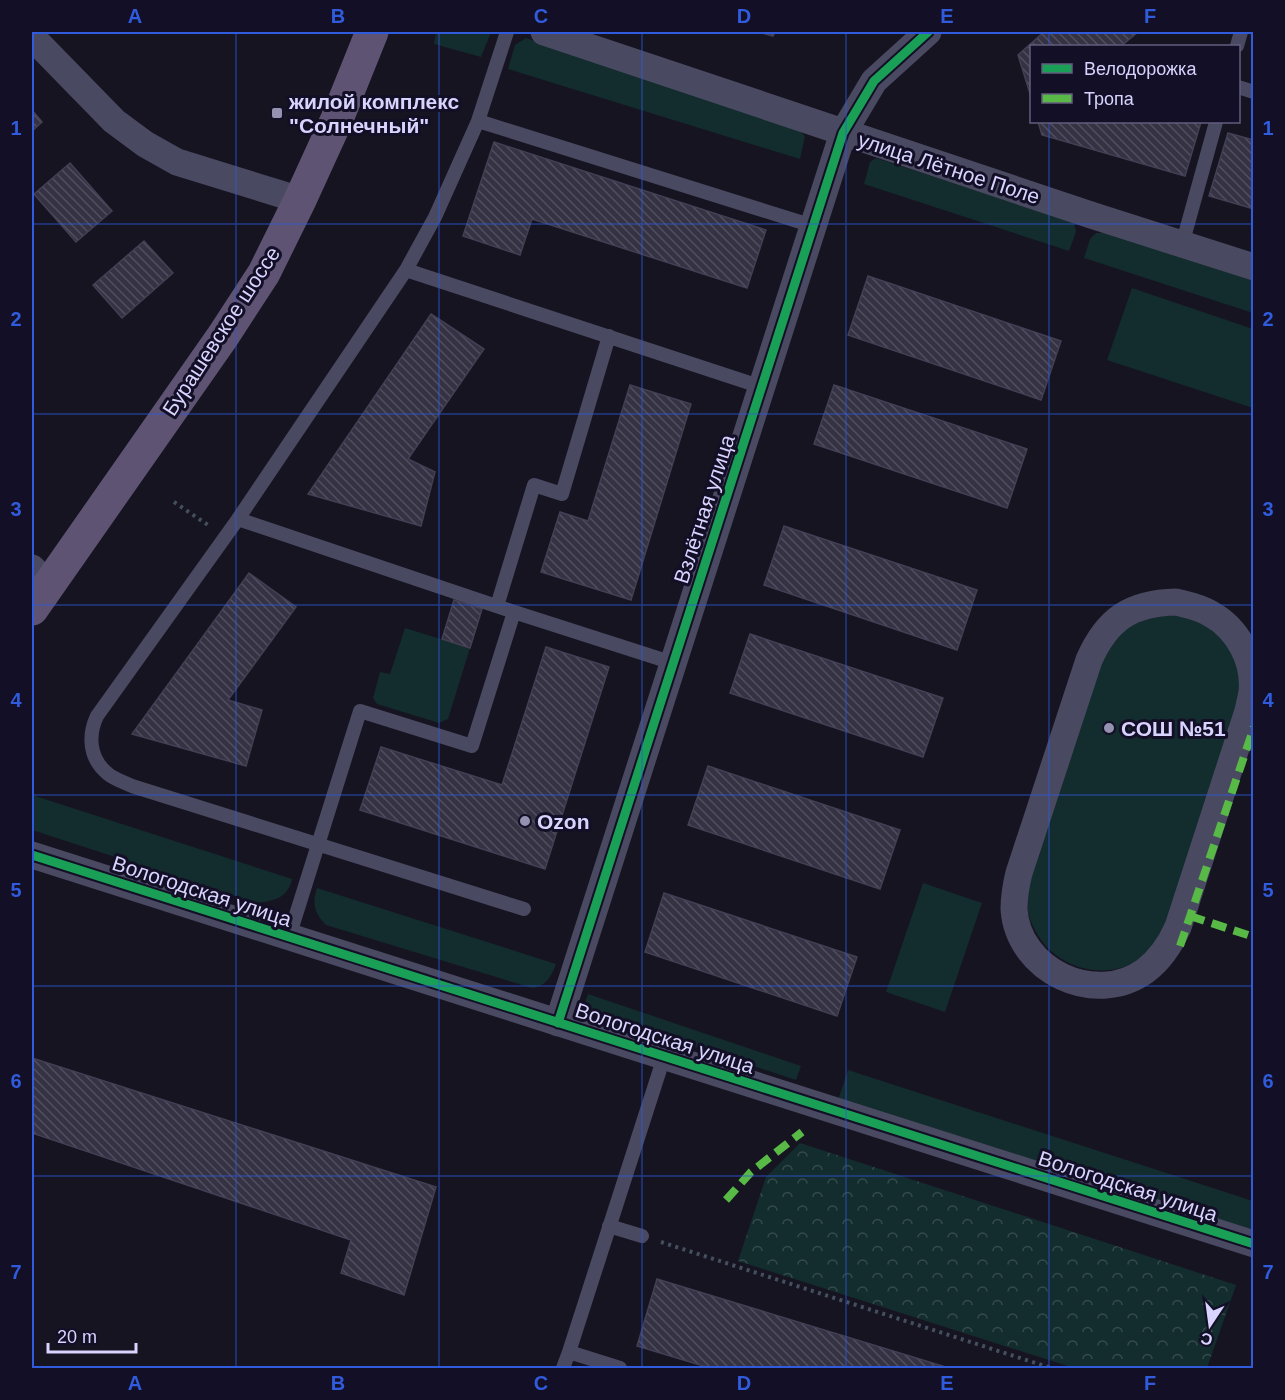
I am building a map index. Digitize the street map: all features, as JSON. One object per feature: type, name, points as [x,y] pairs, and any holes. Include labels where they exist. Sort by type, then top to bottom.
[{"type":"main road","name":"Бурашевское шоссе","points":[[37,587],[229,327],[264,273],[337,119],[372,32]]},
{"type":"street","name":"улица Лётное Поле","points":[[544,32],[843,133],[1254,267]]},
{"type":"street","name":"Взлётная улица","points":[[558,1023],[843,133],[874,81],[928,32]]},
{"type":"street","points":[[32,37],[114,121],[145,144],[177,162],[300,200]]},
{"type":"street","points":[[1179,937],[1248,711],[1252,692],[1247,656],[1238,639],[1226,625],[1211,614],[1194,606],[1176,602],[1139,607],[1122,616],[1108,628],[1097,643],[1089,660],[1015,891],[1014,910],[1018,929],[1027,946],[1038,961],[1070,981],[1089,985],[1108,985],[1126,980],[1144,972],[1179,937],[1254,727]]},
{"type":"street","name":"Вологодская улица","points":[[32,855],[1254,1245]]},
{"type":"lane","points":[[507,32],[478,121],[435,217],[406,270],[238,519],[97,716],[90,736],[99,765],[107,774],[120,781],[524,909]]},
{"type":"lane","points":[[478,121],[813,226]]},
{"type":"lane","points":[[1182,245],[1216,123]]},
{"type":"lane","points":[[406,270],[762,387]]},
{"type":"lane","points":[[497,606],[534,485],[561,494],[609,336]]},
{"type":"lane","points":[[238,519],[673,663]]},
{"type":"lane","points":[[289,937],[360,711],[472,746],[514,612]]},
{"type":"lane","points":[[563,1368],[664,1057]]},
{"type":"lane","points":[[609,1226],[642,1236]]},
{"type":"lane","points":[[569,1352],[620,1368]]},
{"type":"path","points":[[174,502],[225,537]]},
{"type":"path","points":[[642,1236],[1051,1368]]},
{"type":"green space","points":[[436,32],[489,32],[490,35],[481,57],[434,44]]},
{"type":"green space","points":[[526,38],[792,124],[805,136],[800,159],[508,69],[515,45]]},
{"type":"green space","points":[[876,158],[1074,222],[1076,232],[1069,251],[864,184],[870,162]]},
{"type":"green space","points":[[1096,233],[1107,233],[1253,280],[1253,313],[1084,258],[1090,239]]},
{"type":"green space","points":[[1132,288],[1253,329],[1253,408],[1107,360]]},
{"type":"green space","points":[[1167,615],[1185,617],[1201,623],[1222,640],[1237,662],[1242,699],[1163,937],[1136,962],[1121,968],[1091,970],[1063,960],[1041,940],[1030,917],[1027,890],[1105,648],[1132,625],[1146,619]]},
{"type":"green space","points":[[405,628],[470,648],[448,719],[439,723],[377,704],[373,698],[380,672],[390,674]]},
{"type":"green space","points":[[32,795],[292,879],[290,885],[279,897],[257,903],[32,830]]},
{"type":"green space","points":[[923,883],[982,903],[945,1012],[886,992]]},
{"type":"green space","points":[[317,888],[556,964],[547,980],[532,988],[326,925],[315,908]]},
{"type":"green space","points":[[588,994],[801,1066],[796,1080],[593,1013],[585,1003]]},
{"type":"green space","points":[[848,1070],[1253,1201],[1253,1238],[837,1103]]},
{"type":"green space","points":[[800,1143],[1236,1285],[1207,1368],[1074,1368],[738,1261],[766,1177]]},
{"type":"building","points":[[759,32],[775,32],[773,36]]},
{"type":"building","points":[[1044,32],[1138,32],[1122,45],[1030,45],[1030,94],[1018,55]]},
{"type":"building","points":[[32,110],[42,122],[32,131]]},
{"type":"building","points":[[1038,123],[1201,123],[1185,176],[1042,135]]},
{"type":"building","points":[[1228,133],[1254,140],[1254,209],[1209,196]]},
{"type":"building","points":[[494,142],[766,230],[747,288],[532,219],[520,255],[463,236]]},
{"type":"building","points":[[70,163],[112,211],[76,242],[34,194]]},
{"type":"building","points":[[144,241],[173,273],[122,318],[93,285]]},
{"type":"building","points":[[868,276],[1061,341],[1041,400],[848,335]]},
{"type":"building","points":[[431,314],[484,349],[408,459],[435,472],[421,526],[308,494]]},
{"type":"building","points":[[630,385],[691,404],[631,600],[541,572],[560,512],[588,521]]},
{"type":"building","points":[[834,385],[1027,449],[1007,508],[814,444]]},
{"type":"building","points":[[784,526],[977,590],[957,650],[764,585]]},
{"type":"building","points":[[249,573],[296,607],[228,700],[262,710],[246,766],[132,734]]},
{"type":"building","points":[[454,600],[482,609],[470,648],[442,639]]},
{"type":"building","points":[[750,634],[943,698],[923,757],[730,693]]},
{"type":"building","points":[[546,647],[609,667],[545,869],[360,810],[381,747],[502,785]]},
{"type":"building","points":[[708,766],[900,830],[880,889],[688,825]]},
{"type":"building","points":[[664,893],[857,957],[837,1016],[645,952]]},
{"type":"building","points":[[32,1058],[436,1187],[404,1295],[341,1273],[351,1240],[32,1133]]},
{"type":"building","points":[[657,1279],[949,1368],[710,1368],[637,1346]]},
{"type":"marked path","points":[[1180,946],[1254,727]]},
{"type":"marked path","points":[[1190,916],[1254,937]]},
{"type":"marked path","points":[[726,1200],[751,1172],[802,1132]]},
{"type":"cycle path","points":[[558,1023],[843,133],[874,81],[928,32]]},
{"type":"cycle path","points":[[32,855],[1254,1244]]},
{"type":"place","name":"жилой комплекс \"Солнечный\"","points":[[277,113]]},
{"type":"place","name":"СОШ №51","points":[[1109,728]]},
{"type":"place","name":"Ozon","points":[[525,821]]}]
